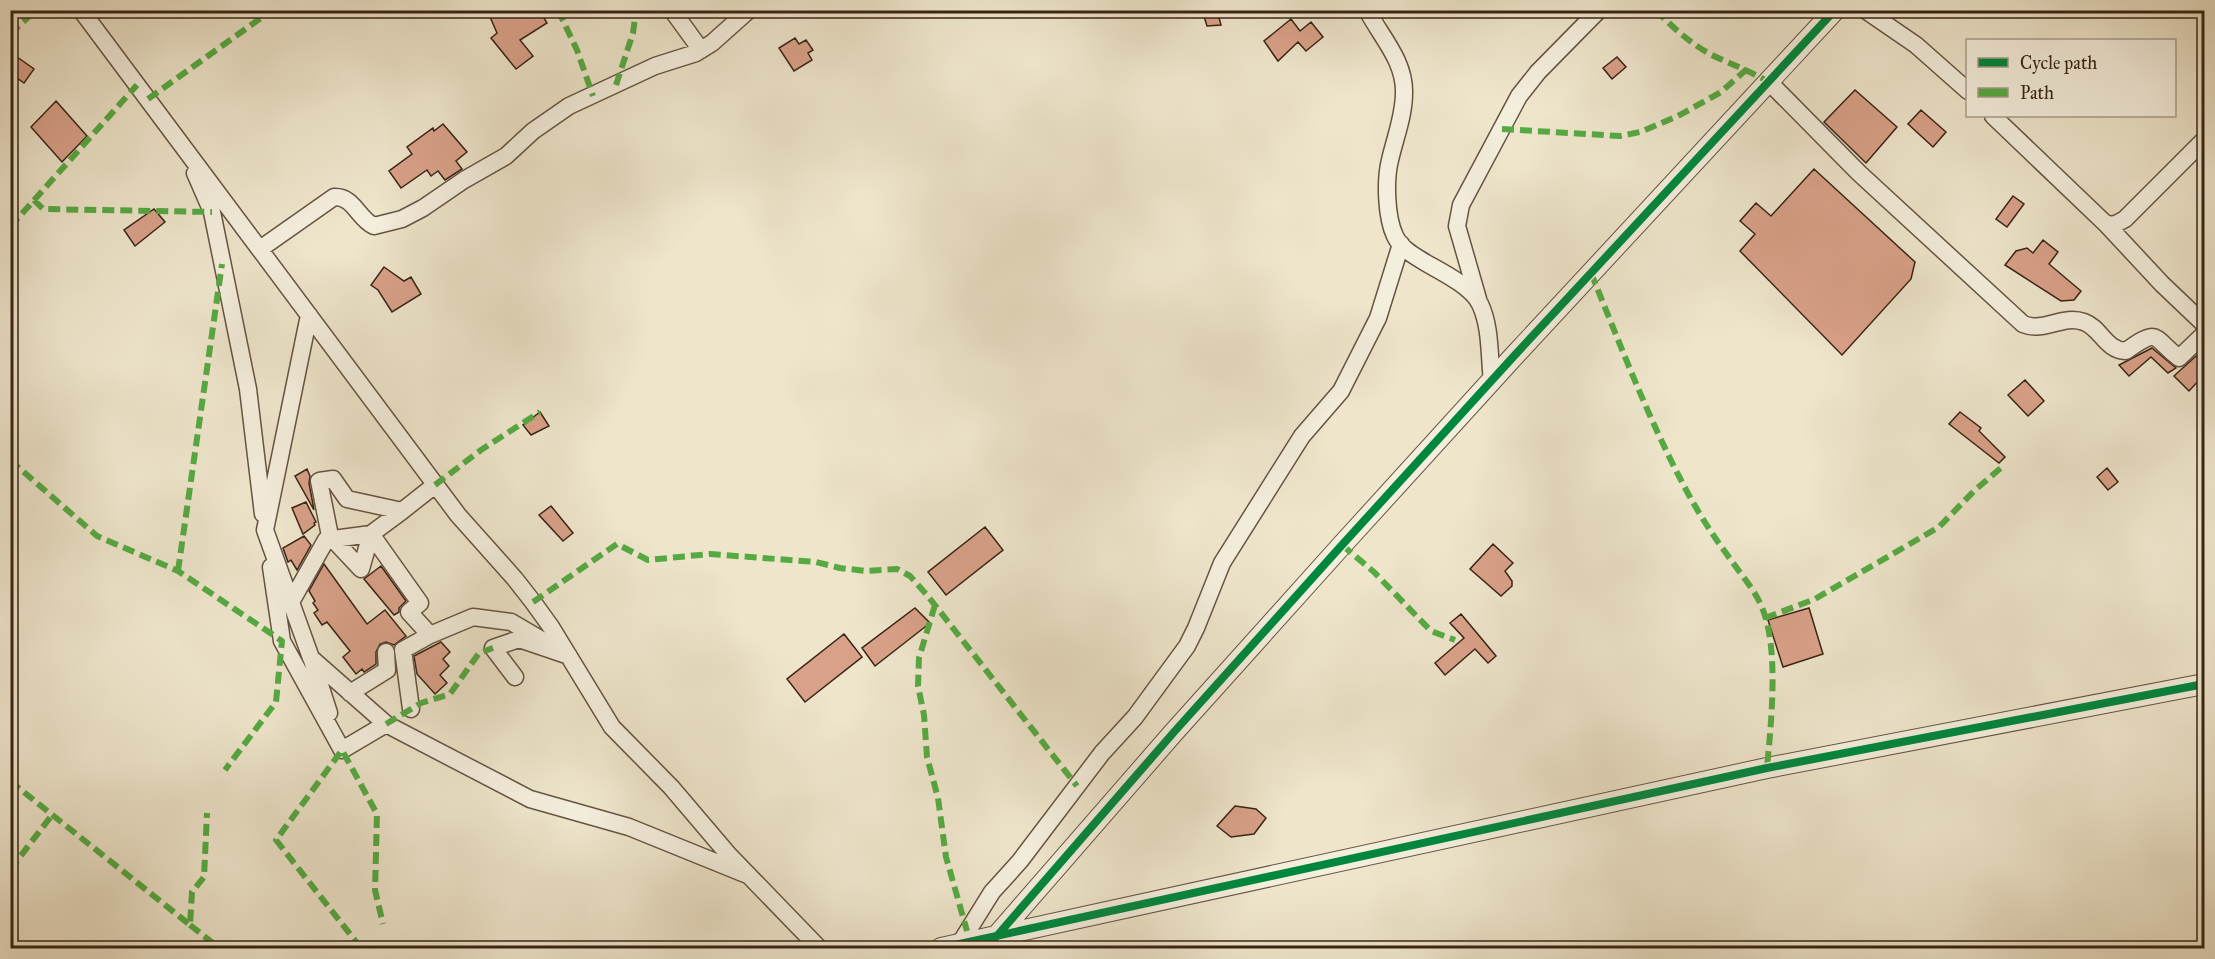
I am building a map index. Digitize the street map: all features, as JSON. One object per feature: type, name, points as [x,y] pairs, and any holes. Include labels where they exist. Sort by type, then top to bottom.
[{"type":"street","points":[[81,10],[435,485],[458,515],[515,579],[551,627],[612,727],[671,787],[748,876],[819,948]]},
{"type":"street","points":[[672,10],[701,50]]},
{"type":"street","points":[[260,249],[334,197],[348,200],[366,221],[374,225],[413,215],[464,180],[500,160],[533,130],[569,106],[655,66],[691,56],[712,43],[749,10]]},
{"type":"street","points":[[1367,10],[1391,48],[1399,68],[1404,91],[1399,126],[1389,163],[1388,209],[1395,237],[1408,251],[1460,283],[1479,303]]},
{"type":"street","points":[[1492,381],[1487,327],[1457,226],[1461,205],[1519,96],[1538,72],[1599,10]]},
{"type":"street","points":[[990,943],[1174,732],[1492,381],[1835,10]]},
{"type":"street","points":[[1864,10],[1916,45],[1966,90]]},
{"type":"street","points":[[1769,82],[1858,173],[2024,324],[2038,328],[2068,320],[2081,321],[2091,326],[2108,345],[2121,351],[2126,351],[2141,339],[2149,336],[2157,337],[2179,358],[2205,334]]},
{"type":"street","points":[[1994,117],[2205,324]]},
{"type":"street","points":[[2106,225],[2116,224],[2125,219],[2205,140]]},
{"type":"street","points":[[182,145],[212,212],[248,389],[265,530],[282,641],[342,750]]},
{"type":"street","points":[[950,947],[992,892],[1020,861],[1102,753],[1135,717],[1186,646],[1196,628],[1222,563],[1302,436],[1347,381],[1378,318],[1401,244]]},
{"type":"street","points":[[309,315],[265,530],[342,750]]},
{"type":"street","points":[[371,534],[361,569],[330,536],[319,481],[333,479],[347,499],[402,511]]},
{"type":"street","points":[[291,602],[326,540],[371,534],[435,485]]},
{"type":"street","points":[[371,534],[420,603],[409,612],[430,635]]},
{"type":"street","points":[[411,709],[403,650],[430,635],[473,617],[511,622],[569,657]]},
{"type":"street","points":[[515,678],[493,648],[519,639],[569,657]]},
{"type":"street","points":[[350,693],[387,670],[386,652]]},
{"type":"street","points":[[311,658],[386,724],[530,799],[629,827],[748,876]]},
{"type":"street","points":[[950,947],[990,943],[1767,768],[2205,684]]},
{"type":"street","points":[[342,750],[386,724]]},
{"type":"building","points":[[487,10],[539,10],[547,23],[520,40],[533,56],[516,69],[491,38],[497,33]]},
{"type":"building","points":[[1202,10],[1217,10],[1221,25],[1207,26]]},
{"type":"building","points":[[1291,19],[1300,31],[1311,22],[1323,37],[1306,51],[1298,42],[1278,61],[1264,41]]},
{"type":"building","points":[[795,38],[799,44],[806,40],[813,50],[808,53],[812,60],[794,71],[779,48]]},
{"type":"building","points":[[10,52],[34,69],[24,83],[10,73]]},
{"type":"building","points":[[1617,57],[1626,67],[1612,79],[1603,68]]},
{"type":"building","points":[[1855,90],[1897,127],[1866,163],[1824,122]]},
{"type":"building","points":[[56,101],[87,136],[62,162],[31,127]]},
{"type":"building","points":[[1921,110],[1946,132],[1933,147],[1908,124]]},
{"type":"building","points":[[443,124],[467,152],[456,161],[462,169],[445,180],[438,171],[431,176],[427,170],[401,188],[389,171],[412,154],[407,147],[433,128],[434,131]]},
{"type":"building","points":[[1814,169],[1915,262],[1911,279],[1842,355],[1740,251],[1755,234],[1740,221],[1756,203],[1771,216]]},
{"type":"building","points":[[2013,196],[2024,204],[2007,227],[1996,219]]},
{"type":"building","points":[[154,209],[165,222],[135,246],[124,230]]},
{"type":"building","points":[[2043,240],[2058,252],[2049,264],[2081,291],[2074,300],[2061,301],[2005,265],[2016,251],[2027,248],[2033,253]]},
{"type":"building","points":[[384,267],[404,281],[411,277],[421,294],[392,312],[378,290],[371,285]]},
{"type":"building","points":[[2152,348],[2176,368],[2168,373],[2151,357],[2129,376],[2119,365]]},
{"type":"building","points":[[2196,356],[2205,365],[2205,374],[2189,391],[2174,376]]},
{"type":"building","points":[[2025,380],[2044,401],[2028,416],[2008,395]]},
{"type":"building","points":[[540,412],[549,426],[531,435],[523,425]]},
{"type":"building","points":[[1960,412],[1981,428],[1979,431],[2005,457],[1999,463],[1949,424]]},
{"type":"building","points":[[2107,468],[2118,482],[2108,490],[2097,477]]},
{"type":"building","points":[[307,469],[310,476],[309,483],[314,510],[295,476]]},
{"type":"building","points":[[306,502],[316,522],[303,534],[292,508]]},
{"type":"building","points":[[551,506],[573,533],[563,541],[539,515]]},
{"type":"building","points":[[985,527],[1003,550],[946,595],[928,572]]},
{"type":"building","points":[[304,536],[311,545],[297,570],[291,560],[288,562],[283,548]]},
{"type":"building","points":[[1493,544],[1513,563],[1505,571],[1512,581],[1512,586],[1501,596],[1470,569]]},
{"type":"building","points":[[324,564],[367,624],[385,610],[406,636],[394,645],[386,642],[380,644],[376,652],[376,664],[364,672],[362,669],[356,674],[343,657],[350,651],[327,622],[322,625],[314,613],[318,610],[309,591]]},
{"type":"building","points":[[381,566],[406,601],[399,608],[399,612],[394,615],[364,579]]},
{"type":"building","points":[[915,608],[930,623],[875,666],[862,648]]},
{"type":"building","points":[[1809,608],[1823,654],[1783,667],[1768,620]]},
{"type":"building","points":[[1461,614],[1496,656],[1488,663],[1475,649],[1445,675],[1435,663],[1464,638],[1450,623]]},
{"type":"building","points":[[844,634],[862,657],[805,702],[787,679]]},
{"type":"building","points":[[441,642],[450,652],[443,659],[449,666],[440,675],[447,683],[435,694],[417,674],[414,656]]},
{"type":"building","points":[[1235,806],[1256,809],[1266,818],[1254,834],[1231,837],[1217,826]]},
{"type":"marked path","points":[[10,34],[36,10]]},
{"type":"marked path","points":[[148,99],[272,10]]},
{"type":"marked path","points":[[558,10],[577,50],[593,96]]},
{"type":"marked path","points":[[616,85],[633,33],[636,10]]},
{"type":"marked path","points":[[1656,10],[1703,50],[1769,82]]},
{"type":"marked path","points":[[1502,129],[1620,136],[1640,132],[1678,116],[1721,92],[1747,69]]},
{"type":"marked path","points":[[10,227],[137,85]]},
{"type":"marked path","points":[[34,200],[43,209],[212,212]]},
{"type":"marked path","points":[[178,571],[222,264]]},
{"type":"marked path","points":[[1591,273],[1676,471],[1705,522],[1753,590],[1763,610],[1768,627],[1772,667],[1772,709],[1767,768]]},
{"type":"marked path","points":[[435,485],[481,450],[540,412]]},
{"type":"marked path","points":[[10,460],[97,536],[178,571],[282,641],[276,702],[225,770]]},
{"type":"marked path","points":[[1765,618],[1815,599],[1939,527],[1975,490],[2002,467]]},
{"type":"marked path","points":[[533,602],[617,544],[648,560],[710,554],[816,562],[866,571],[897,569],[910,576],[927,595],[1077,786]]},
{"type":"marked path","points":[[1342,545],[1374,572],[1431,631],[1455,640]]},
{"type":"marked path","points":[[935,605],[919,658],[918,686],[924,715],[927,757],[938,798],[946,857],[967,931]]},
{"type":"marked path","points":[[386,724],[421,703],[450,694],[479,653],[493,648]]},
{"type":"marked path","points":[[361,948],[276,840],[342,750],[377,814],[375,890],[383,924]]},
{"type":"marked path","points":[[10,781],[190,925],[192,892],[204,877],[207,813]]},
{"type":"marked path","points":[[10,870],[52,815]]},
{"type":"marked path","points":[[190,925],[219,948]]},
{"type":"cycle path","points":[[996,937],[1174,732],[1342,545],[1835,10]]},
{"type":"cycle path","points":[[941,948],[1767,768],[2204,684]]}]
